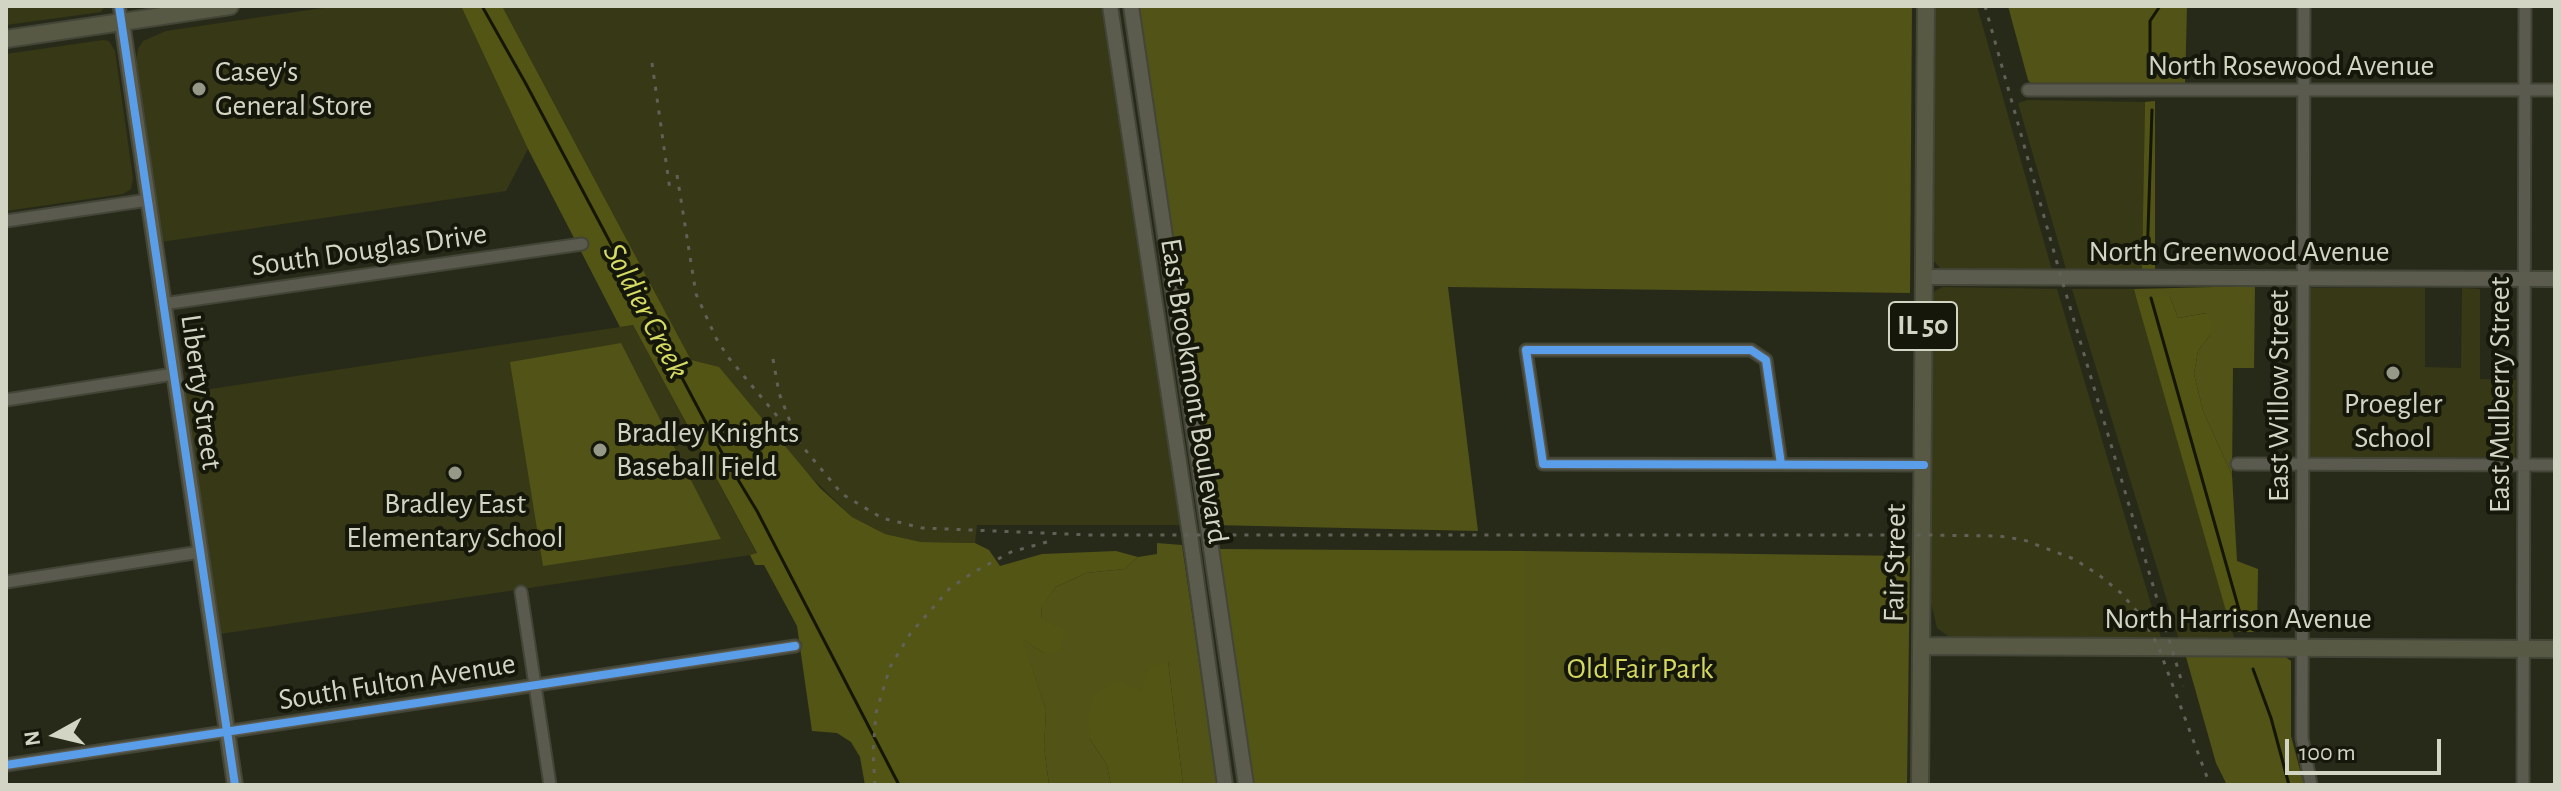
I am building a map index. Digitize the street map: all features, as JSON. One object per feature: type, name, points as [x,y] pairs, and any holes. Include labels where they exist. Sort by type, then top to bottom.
[{"type":"main road","points":[[6,39],[121,14],[230,6]]},
{"type":"main road","name":"East Brookmont Boulevard","points":[[1110,6],[1225,785]]},
{"type":"main road","name":"East Brookmont Boulevard","points":[[1131,6],[1246,785]]},
{"type":"main road","name":"Fair Street","points":[[1920,785],[1926,6]]},
{"type":"main road","name":"Liberty Street","points":[[121,14],[235,785]]},
{"type":"main road","name":"North Greenwood Avenue","points":[[1923,277],[2555,279]]},
{"type":"main road","name":"North Harrison Avenue","points":[[1921,646],[2555,649]]},
{"type":"street","name":"East Willow Street","points":[[2304,6],[2302,738],[2311,785]]},
{"type":"street","name":"East Mulberry Street","points":[[2523,785],[2525,6]]},
{"type":"street","name":"North Rosewood Avenue","points":[[2028,90],[2555,90]]},
{"type":"street","points":[[6,221],[148,200]]},
{"type":"street","name":"South Douglas Drive","points":[[163,304],[582,244]]},
{"type":"street","points":[[1781,464],[1766,360],[1751,350],[1526,350],[1543,464],[1924,465]]},
{"type":"street","points":[[6,400],[174,374]]},
{"type":"street","points":[[2237,464],[2555,465]]},
{"type":"street","points":[[6,582],[200,552]]},
{"type":"street","points":[[521,592],[550,785]]},
{"type":"street","name":"South Fulton Avenue","points":[[6,765],[795,646]]},
{"type":"shaded area","points":[[6,6],[105,6],[101,12],[6,25]]},
{"type":"shaded area","points":[[336,6],[461,6],[528,149],[506,191],[161,242],[135,66],[143,41],[166,31]]},
{"type":"shaded area","points":[[461,6],[502,6],[691,360],[719,367],[820,488],[852,517],[885,534],[921,542],[975,543],[989,550],[1000,566],[1042,554],[1116,551],[1138,557],[1124,569],[1086,573],[1056,587],[1041,607],[1042,620],[1065,630],[1060,651],[1044,653],[1023,640],[1046,710],[1044,747],[1049,785],[865,785],[860,757],[851,742],[837,733],[812,731],[797,626],[764,565],[755,565],[750,555],[757,553],[633,325],[620,327],[528,149]]},
{"type":"shaded area","points":[[502,6],[1101,6],[1180,525],[977,525],[975,543],[921,542],[885,534],[852,517],[691,360]]},
{"type":"shaded area","points":[[1933,6],[1977,6],[2052,270],[1940,268],[1933,260]]},
{"type":"shaded area","points":[[109,41],[115,51],[133,178],[131,189],[123,194],[6,211],[6,54]]},
{"type":"shaded area","points":[[2028,100],[2145,102],[2142,269],[2066,269],[2018,103]]},
{"type":"shaded area","points":[[1943,287],[2057,289],[2162,641],[1952,639],[1937,628],[1929,594],[1932,297],[1935,291]]},
{"type":"shaded area","name":"Proegler School","points":[[2311,288],[2425,288],[2425,367],[2461,368],[2462,288],[2480,289],[2480,379],[2516,380],[2515,457],[2308,458]]},
{"type":"shaded area","points":[[2072,289],[2134,289],[2235,641],[2179,640]]},
{"type":"shaded area","points":[[2136,297],[2170,297],[2178,318],[2207,313],[2212,320],[2210,335],[2198,351],[2194,374],[2203,411],[2232,475],[2237,561],[2258,569],[2257,632],[2232,632]]},
{"type":"shaded area","name":"Bradley East Elementary School","points":[[633,325],[757,554],[220,634],[184,393]]},
{"type":"shaded area","points":[[1218,549],[1524,551],[1524,785],[1251,785]]},
{"type":"shaded area","points":[[1168,661],[1183,785],[1111,785],[1107,765],[1090,739],[1088,715],[1094,695],[1117,680],[1140,691],[1149,668]]},
{"type":"green space","points":[[1138,6],[1912,6],[1910,293],[1448,287],[1478,531],[1213,525]]},
{"type":"green space","points":[[2008,6],[2187,6],[2185,87],[2033,86],[2028,80]]},
{"type":"green space","points":[[2155,101],[2155,270],[2142,269],[2145,102]]},
{"type":"green space","points":[[2255,286],[2254,368],[2233,368],[2232,475],[2203,411],[2194,374],[2198,351],[2210,335],[2206,313],[2178,318],[2170,297],[2136,297],[2134,289]]},
{"type":"green space","name":"Bradley Knights Baseball Field","points":[[621,343],[721,539],[543,566],[510,362]]},
{"type":"green space","points":[[1157,543],[1182,545],[1217,785],[1183,785],[1168,661],[1090,739],[1107,765],[1111,785],[1049,785],[1044,747],[1046,710],[1022,639],[1044,653],[1041,606],[1056,587],[1086,573],[1124,569],[1138,557],[1157,554]]},
{"type":"green space","name":"Old Fair Park","points":[[1524,551],[1910,556],[1907,785],[1524,785]]},
{"type":"green space","points":[[2284,656],[2291,661],[2291,736],[2304,785],[2227,785],[2216,763],[2186,657]]},
{"type":"waterway","name":"Soldier Creek","points":[[482,6],[723,455],[757,511],[899,785]]},
{"type":"waterway","points":[[2150,76],[2150,21],[2160,6]]},
{"type":"waterway","points":[[2147,261],[2152,110]]},
{"type":"waterway","points":[[2151,298],[2245,631]]},
{"type":"waterway","points":[[2253,669],[2271,718],[2289,785]]},
{"type":"railway","points":[[1985,6],[2061,277],[2183,686]]},
{"type":"railway","points":[[652,63],[670,190]]},
{"type":"railway","points":[[677,175],[696,294],[716,338],[728,357],[842,494],[882,518],[922,528],[1090,535],[1923,535],[1999,536],[2024,540],[2074,559],[2099,575],[2121,593],[2142,617],[2158,646],[2210,785]]},
{"type":"railway","points":[[773,359],[779,393],[793,429]]},
{"type":"railway","points":[[875,785],[873,752],[876,713],[890,667],[910,634],[950,588],[974,572],[1011,552],[1054,540]]},
{"type":"cycle path","points":[[119,6],[235,785]]},
{"type":"cycle path","points":[[1781,464],[1766,360],[1751,350],[1526,350],[1543,464],[1924,465]]},
{"type":"cycle path","points":[[6,765],[795,646]]},
{"type":"place","name":"Casey's General Store","points":[[199,89]]},
{"type":"place","name":"Proegler School","points":[[2393,373]]},
{"type":"place","name":"Bradley Knights Baseball Field","points":[[600,450]]},
{"type":"place","name":"Bradley East Elementary School","points":[[455,473]]}]
